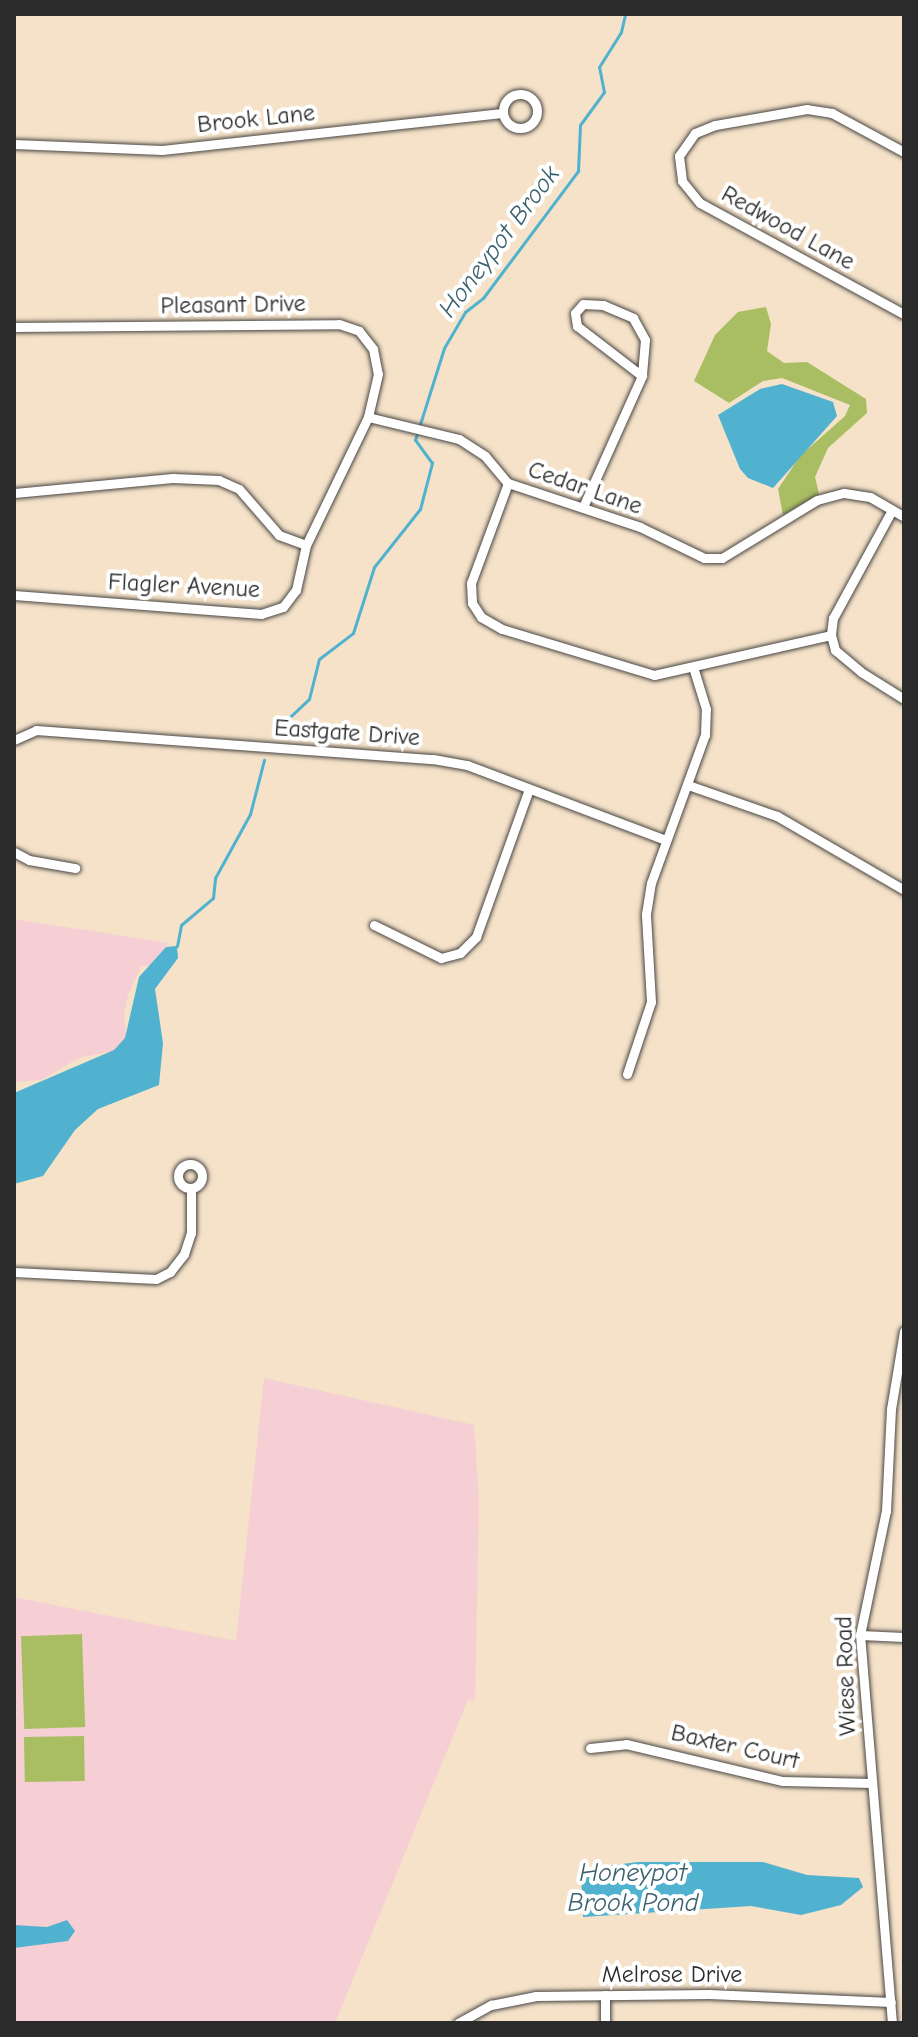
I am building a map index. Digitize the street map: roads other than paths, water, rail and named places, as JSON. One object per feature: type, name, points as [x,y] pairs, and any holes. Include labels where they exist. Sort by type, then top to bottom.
[{"type":"street","name":"Redwood Lane","points":[[904,152],[832,113],[807,109],[715,125],[695,133],[679,156],[682,181],[700,203],[904,314]]},
{"type":"street","name":"Brook Lane","points":[[14,144],[162,150],[502,113]]},
{"type":"street","points":[[583,507],[642,376],[645,340],[633,318],[603,305],[583,304],[575,313],[577,326],[642,376]]},
{"type":"street","name":"Pleasant Drive","points":[[14,327],[339,324],[359,331],[373,349],[378,374],[368,417]]},
{"type":"street","name":"Cedar Lane","points":[[368,417],[459,439],[485,456],[508,483],[583,507],[704,558],[722,558],[831,497],[870,497],[904,517]]},
{"type":"street","points":[[14,493],[173,478],[219,480],[239,489],[279,535],[306,545],[368,417]]},
{"type":"street","points":[[508,483],[471,583],[472,603],[481,617],[654,675],[694,670],[831,635]]},
{"type":"street","points":[[892,510],[833,618],[831,635],[835,650],[861,672],[904,699]]},
{"type":"street","name":"Flagler Avenue","points":[[14,595],[261,614],[283,607],[296,590],[306,545]]},
{"type":"street","points":[[627,1074],[651,1002],[646,914],[666,840],[705,735],[706,709],[694,670]]},
{"type":"street","name":"Eastgate Drive","points":[[14,740],[36,730],[433,759],[467,765],[666,840]]},
{"type":"street","points":[[688,785],[777,816],[904,890]]},
{"type":"street","points":[[374,925],[441,958],[460,953],[476,937],[529,789]]},
{"type":"street","points":[[14,852],[75,868]]},
{"type":"street","points":[[14,1272],[156,1279],[170,1272],[184,1254],[191,1233],[191,1188]]},
{"type":"street","name":"Wiese Road","points":[[892,2023],[860,1635],[886,1511],[891,1409],[904,1331]]},
{"type":"street","points":[[860,1635],[904,1637]]},
{"type":"street","name":"Baxter Court","points":[[590,1748],[626,1744],[783,1781],[872,1783]]},
{"type":"street","points":[[605,1995],[605,2023]]},
{"type":"street","name":"Melrose Drive","points":[[458,2023],[513,2000],[605,1995],[891,2002]]},
{"type":"water","points":[[782,384],[833,402],[837,416],[773,488],[748,478],[740,469],[718,415],[760,389]]},
{"type":"water","points":[[177,946],[178,958],[155,989],[163,1043],[159,1085],[98,1109],[75,1130],[43,1176],[14,1184],[14,1093],[114,1050],[125,1038],[139,977],[166,947]]},
{"type":"water","name":"Honeypot Brook Pond","points":[[638,1862],[763,1862],[807,1875],[859,1878],[863,1887],[841,1905],[801,1915],[751,1906],[583,1917],[581,1875],[590,1868]]},
{"type":"water","points":[[67,1920],[75,1931],[68,1941],[14,1948],[14,1925],[47,1927]]},
{"type":"waterway","name":"Honeypot Brook","points":[[276,730],[309,699],[319,659],[353,633],[374,567],[420,509],[432,463],[415,440],[444,348],[465,312],[483,298],[578,171],[580,125],[604,92],[599,67],[621,32],[625,14]]},
{"type":"waterway","name":"Honeypot Brook","points":[[177,946],[181,925],[213,898],[215,878],[250,814],[264,760]]}]
